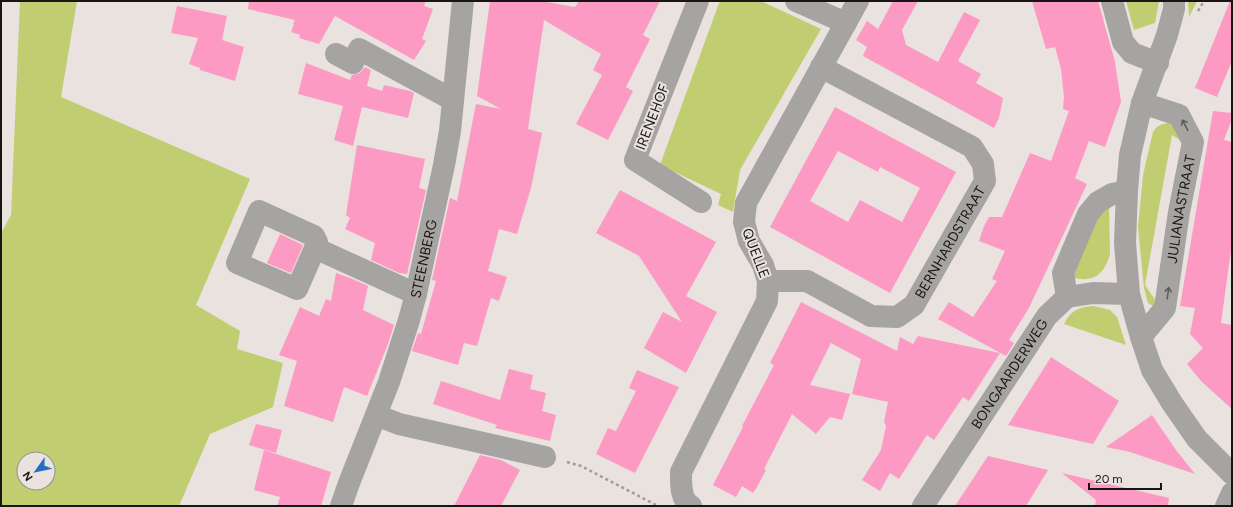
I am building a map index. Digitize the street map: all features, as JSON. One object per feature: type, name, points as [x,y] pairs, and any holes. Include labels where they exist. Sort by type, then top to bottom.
[{"type":"street","name":"STEENBERG","points":[[341,506],[395,364],[416,294],[444,165],[453,100],[463,1]]},
{"type":"street","name":"IRENEHOF","points":[[698,1],[635,160],[701,202]]},
{"type":"street","points":[[796,1],[846,23]]},
{"type":"street","name":"QUELLE","points":[[686,498],[681,472],[767,301],[768,281],[763,265],[749,241],[744,222],[746,203],[858,1]]},
{"type":"street","points":[[1112,1],[1123,42],[1132,53],[1158,63]]},
{"type":"street","points":[[1174,1],[1174,9],[1167,35],[1158,63],[1142,103],[1130,155],[1126,191],[1124,243],[1128,294],[1152,370],[1172,403],[1197,438],[1232,474]]},
{"type":"street","points":[[336,54],[353,63],[359,49],[453,100]]},
{"type":"street","name":"BERNHARDSTRAAT","points":[[768,281],[807,282],[871,316],[897,317],[914,305],[985,181],[983,164],[972,148],[821,67]]},
{"type":"street","name":"JULIANASTRAAT","points":[[1141,337],[1165,308],[1179,212],[1193,142],[1179,115],[1142,103]]},
{"type":"street","points":[[1126,191],[1112,194],[1098,202],[1088,214],[1063,273],[1067,297],[1093,293],[1128,294]]},
{"type":"street","points":[[315,248],[416,294]]},
{"type":"street","name":"BONGAARDERWEG","points":[[923,506],[1047,316],[1067,297]]},
{"type":"street","points":[[376,415],[399,424],[545,457]]},
{"type":"street","points":[[1226,506],[1232,493]]},
{"type":"path","points":[[545,457],[581,466],[658,506]]},
{"type":"green space","points":[[20,1],[77,1],[61,97],[250,179],[196,305],[240,331],[237,349],[283,363],[273,407],[210,434],[179,506],[1,506],[1,233],[11,215]]},
{"type":"green space","points":[[722,1],[761,1],[821,29],[740,170],[733,212],[718,205],[721,194],[660,165],[719,3]]},
{"type":"green space","points":[[1126,1],[1159,1],[1155,23],[1134,30]]},
{"type":"green space","points":[[1188,1],[1197,1],[1189,17]]},
{"type":"green space","points":[[1168,123],[1172,124],[1185,143],[1172,135],[1145,285],[1158,304],[1153,306],[1148,303],[1144,288],[1138,227],[1143,175],[1153,132],[1159,126]]},
{"type":"green space","points":[[1109,205],[1110,254],[1105,267],[1097,276],[1091,278],[1079,279],[1072,277],[1098,210]]},
{"type":"green space","points":[[1094,306],[1110,310],[1117,317],[1126,345],[1064,324],[1070,315],[1076,310]]},
{"type":"building","points":[[249,1],[426,1],[424,6],[433,9],[422,39],[426,41],[414,60],[335,16],[319,44],[299,38],[300,35],[291,32],[295,20],[248,9]]},
{"type":"building","points":[[490,1],[547,1],[575,7],[579,1],[660,1],[643,35],[650,39],[626,87],[633,91],[608,140],[576,124],[602,75],[593,70],[601,54],[544,20],[528,129],[542,133],[531,188],[517,234],[499,229],[488,271],[507,277],[499,301],[491,298],[477,346],[464,343],[458,365],[412,351],[418,333],[421,334],[436,281],[432,280],[450,198],[457,201],[476,104],[501,109],[477,96]]},
{"type":"building","points":[[893,1],[918,1],[902,30],[906,45],[938,62],[964,12],[980,20],[958,61],[981,74],[976,83],[1003,98],[999,118],[994,128],[863,56],[867,47],[856,40],[867,21],[878,29]]},
{"type":"building","points":[[1032,1],[1098,1],[1115,62],[1121,102],[1105,147],[1089,141],[1075,178],[1087,184],[1029,308],[1009,340],[1014,343],[1006,356],[938,319],[949,302],[973,317],[997,281],[992,279],[1005,251],[979,241],[984,226],[989,217],[1002,217],[1030,153],[1051,161],[1069,111],[1063,109],[1064,97],[1061,69],[1055,47],[1046,49]]},
{"type":"building","points":[[1230,1],[1232,1],[1232,61],[1217,97],[1195,88]]},
{"type":"building","points":[[177,6],[227,16],[222,40],[244,47],[235,81],[200,70],[200,68],[189,64],[198,38],[171,33]]},
{"type":"building","points":[[306,63],[350,80],[352,75],[360,73],[365,67],[371,70],[367,86],[382,91],[384,85],[414,93],[408,118],[362,107],[353,146],[334,140],[343,106],[298,94]]},
{"type":"building","points":[[835,107],[956,172],[890,293],[770,227]],"holes":[[[838,151],[878,172],[880,167],[920,188],[902,222],[860,200],[848,222],[810,201]]]},
{"type":"building","points":[[1213,111],[1232,113],[1232,119],[1224,140],[1232,142],[1232,243],[1221,323],[1232,325],[1232,409],[1202,382],[1187,364],[1203,348],[1190,334],[1195,308],[1180,306]]},
{"type":"building","points":[[357,145],[425,159],[419,188],[426,190],[407,274],[399,273],[371,260],[375,243],[345,229],[350,218],[346,215]]},
{"type":"building","points":[[620,190],[716,242],[686,296],[717,312],[686,373],[644,348],[663,312],[682,322],[639,256],[596,233]]},
{"type":"building","points":[[280,234],[303,245],[291,273],[267,263]]},
{"type":"building","points":[[336,273],[368,286],[363,310],[394,325],[367,396],[344,387],[333,422],[284,406],[297,361],[279,355],[300,307],[319,316],[326,299],[331,301]]},
{"type":"building","points":[[801,302],[897,351],[900,337],[913,344],[918,336],[1000,353],[969,401],[963,397],[934,440],[927,435],[899,479],[890,473],[880,491],[862,480],[881,450],[886,426],[884,422],[888,402],[852,394],[861,359],[831,343],[810,385],[850,394],[842,420],[830,417],[816,434],[792,414],[764,469],[766,470],[753,493],[742,486],[736,497],[713,485],[774,365],[770,363]]},
{"type":"building","points":[[1051,357],[1119,401],[1093,444],[1008,425]]},
{"type":"building","points":[[509,369],[533,375],[530,389],[546,393],[542,411],[556,415],[550,441],[495,428],[497,425],[433,404],[441,381],[500,400]]},
{"type":"building","points":[[637,370],[679,387],[635,473],[596,454],[608,428],[616,431],[636,391],[629,388]]},
{"type":"building","points":[[1152,415],[1176,450],[1195,474],[1130,452],[1106,447]]},
{"type":"building","points":[[256,424],[282,430],[276,453],[249,445]]},
{"type":"building","points":[[264,450],[331,472],[321,506],[277,506],[280,497],[254,490]]},
{"type":"building","points":[[480,455],[501,460],[520,470],[501,506],[454,506]]},
{"type":"building","points":[[988,456],[1048,470],[1026,506],[955,506]]},
{"type":"building","points":[[1062,473],[1169,498],[1168,506],[1095,506],[1096,500]]}]
